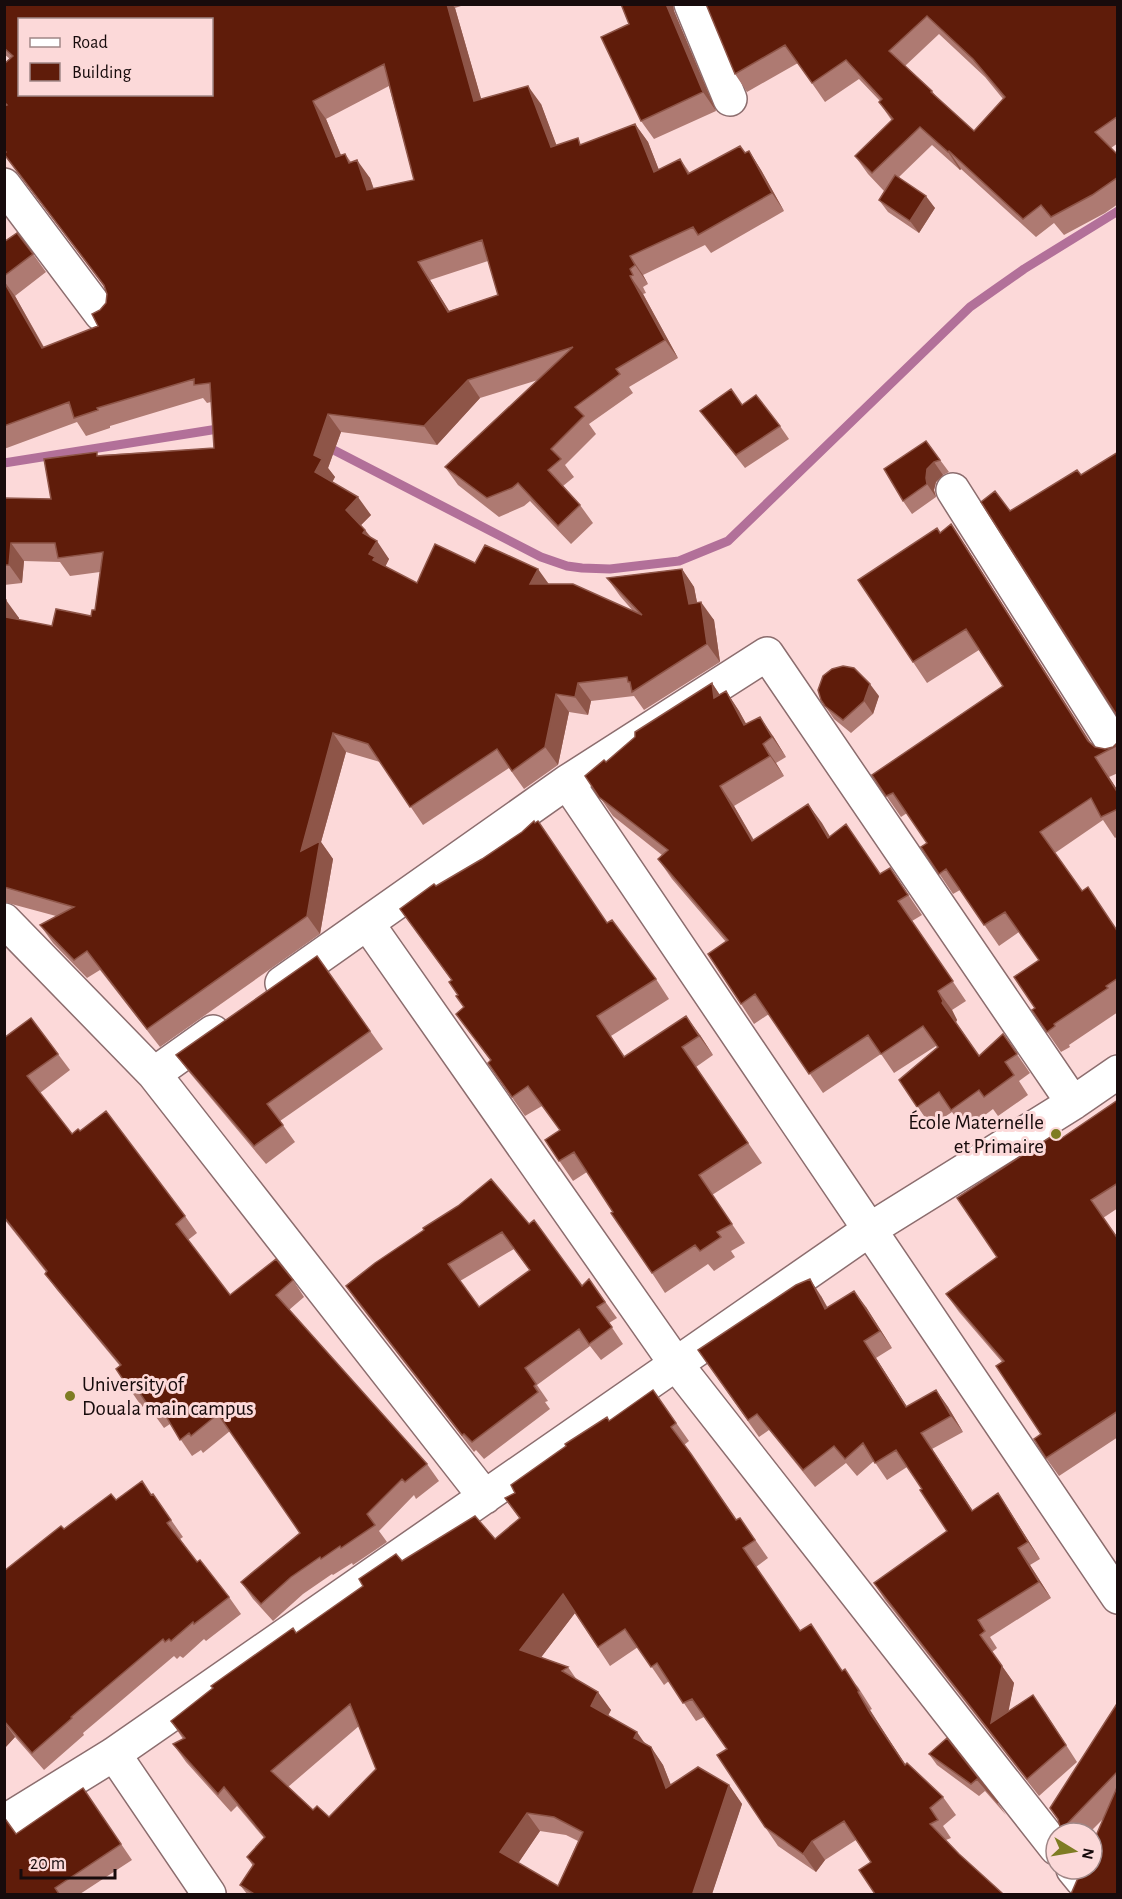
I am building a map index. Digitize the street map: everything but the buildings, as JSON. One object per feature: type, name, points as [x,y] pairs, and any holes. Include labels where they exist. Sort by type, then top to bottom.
[{"type":"street","points":[[691,4],[730,99]]},
{"type":"street","points":[[4,184],[101,314]]},
{"type":"street","points":[[953,490],[1118,751]]},
{"type":"street","points":[[154,1074],[567,782],[768,654],[1073,1103]]},
{"type":"street","points":[[567,782],[1118,1597]]},
{"type":"street","points":[[4,920],[154,1074],[485,1497]]},
{"type":"street","points":[[367,923],[676,1364],[1044,1833]]},
{"type":"street","points":[[4,1822],[114,1754],[869,1230],[1073,1103],[1118,1072]]},
{"type":"street","points":[[114,1754],[209,1894]]},
{"type":"waterway","points":[[324,445],[541,557],[567,566],[610,569],[679,561],[728,541],[970,307],[1024,269],[1118,211]]},
{"type":"waterway","points":[[4,463],[224,428]]},
{"type":"place","name":"École Maternelle et Primaire","points":[[1056,1134]]},
{"type":"place","name":"University of Douala main campus","points":[[70,1396]]}]
